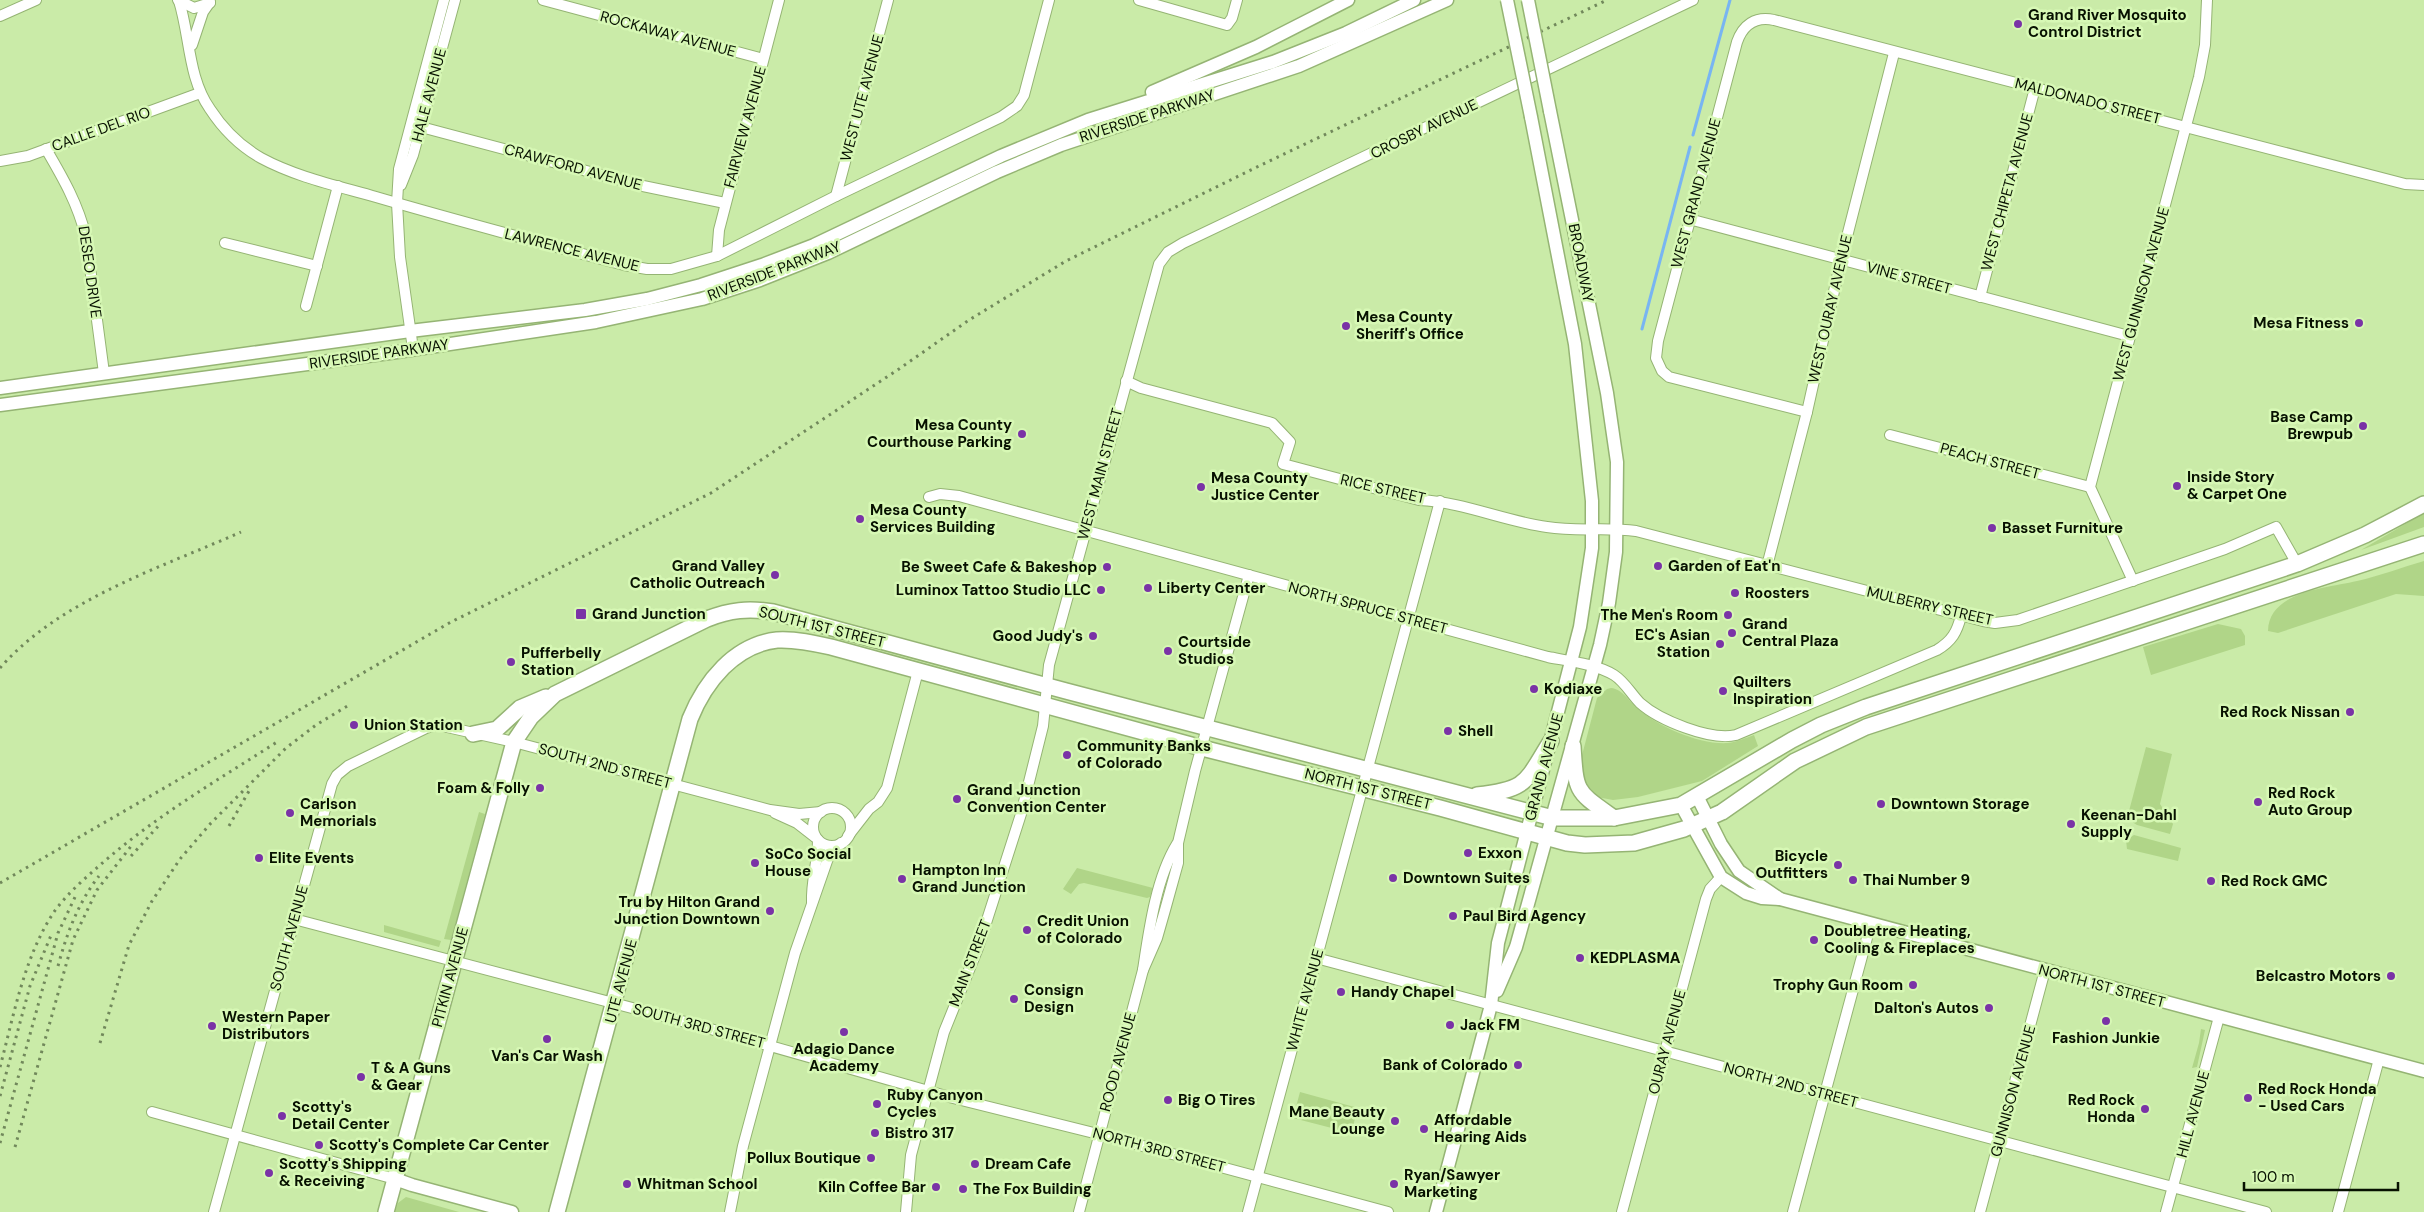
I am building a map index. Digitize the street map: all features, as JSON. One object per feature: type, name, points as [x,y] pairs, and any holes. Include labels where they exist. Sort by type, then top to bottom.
[{"type":"highway","points":[[1697,796],[1792,740],[1848,714],[2297,564],[2381,527],[2424,504]]},
{"type":"highway","points":[[1708,818],[1741,799],[1795,760],[1866,728],[2424,544]]},
{"type":"highway","name":"SOUTH 1ST STREET","points":[[514,742],[531,717],[555,694],[707,619],[728,611],[742,609],[773,612],[1047,686]]},
{"type":"highway","name":"SOUTH 1ST STREET","points":[[744,652],[776,640],[805,642],[1045,706]]},
{"type":"highway","name":"UTE AVENUE","points":[[557,1212],[615,1004],[690,719],[699,697],[725,664],[744,652]]},
{"type":"highway","name":"NORTH 1ST STREET","points":[[1047,686],[1553,818],[1614,818],[1681,805],[1697,796]]},
{"type":"highway","points":[[473,734],[496,729],[520,708],[555,694]]},
{"type":"highway","name":"NORTH 1ST STREET","points":[[1045,706],[1547,838],[1585,845],[1634,843],[1660,837],[1708,818]]},
{"type":"highway","points":[[1468,797],[1503,792],[1520,786],[1529,776],[1551,741]]},
{"type":"highway","name":"PITKIN AVENUE","points":[[386,1212],[514,742]]},
{"type":"highway","points":[[1573,746],[1575,773],[1579,791],[1614,818]]},
{"type":"main road","points":[[1088,120],[1256,47],[1348,0]]},
{"type":"main road","name":"RIVERSIDE PARKWAY","points":[[0,388],[410,331],[584,310],[647,299],[701,285],[762,265],[822,241],[1001,156],[1088,120],[1273,62],[1346,33],[1414,0]]},
{"type":"main road","name":"RIVERSIDE PARKWAY","points":[[0,405],[413,349],[620,318],[702,299],[760,280],[828,253],[1030,158],[1084,136],[1299,66],[1447,0]]},
{"type":"main road","name":"BROADWAY","points":[[1507,0],[1575,344],[1588,467],[1592,529]]},
{"type":"main road","name":"BROADWAY","points":[[1528,0],[1614,432],[1618,482],[1617,528]]},
{"type":"main road","points":[[1547,838],[1594,667],[1609,602],[1617,528]]},
{"type":"main road","name":"GRAND AVENUE","points":[[1491,1005],[1498,943],[1586,600],[1592,548],[1592,529]]},
{"type":"main road","name":"NORTH 1ST STREET","points":[[1697,796],[1729,858],[1739,871],[1780,900]]},
{"type":"main road","name":"NORTH 1ST STREET","points":[[1681,805],[1721,877],[1746,892],[1762,898],[1780,900],[1871,923],[2424,1072]]},
{"type":"main road","name":"GRAND AVENUE","points":[[1436,1212],[1491,1005],[1516,947],[1547,838]]},
{"type":"main road","points":[[395,1179],[512,1212]]},
{"type":"street","points":[[0,16],[36,0]]},
{"type":"street","points":[[179,0],[194,8],[211,1]]},
{"type":"street","name":"LAWRENCE AVENUE","points":[[179,0],[200,93],[223,127],[250,151],[280,167],[397,203],[624,265],[647,269],[671,269],[717,256],[836,196],[1001,117],[1021,102],[1050,0]]},
{"type":"street","name":"HALE AVENUE","points":[[413,349],[400,256],[397,203],[399,169],[444,0]]},
{"type":"street","name":"HALE AVENUE","points":[[399,188],[413,155],[455,0]]},
{"type":"street","name":"ROCKAWAY AVENUE","points":[[543,0],[763,59]]},
{"type":"street","name":"FAIRVIEW AVENUE","points":[[717,256],[719,230],[780,0]]},
{"type":"street","name":"WEST UTE AVENUE","points":[[836,196],[888,0]]},
{"type":"street","points":[[1139,0],[1227,25],[1232,18],[1237,0]]},
{"type":"street","name":"CROSBY AVENUE","points":[[1159,264],[1168,252],[1183,244],[1693,0]]},
{"type":"street","name":"WEST GUNNISON AVENUE","points":[[2090,487],[2186,126],[2205,45],[2207,0]]},
{"type":"street","name":"LAWRENCE AVENUE","points":[[191,48],[202,12],[211,1]]},
{"type":"street","name":"MALDONADO STREET","points":[[1753,22],[1766,19],[2186,126],[2404,184],[2424,185]]},
{"type":"street","name":"WEST GRAND AVENUE","points":[[1753,22],[1740,32],[1737,42],[1689,219],[1656,350],[1656,358],[1662,370],[1669,377],[1680,381],[1717,388],[1807,412]]},
{"type":"street","name":"WEST OURAY AVENUE","points":[[1768,566],[1807,412],[1841,260],[1894,53]]},
{"type":"street","name":"WEST CHIPETA AVENUE","points":[[1980,297],[2035,88]]},
{"type":"street","name":"CALLE DEL RIO","points":[[0,161],[46,150],[200,93]]},
{"type":"street","name":"CRAWFORD AVENUE","points":[[421,127],[643,186],[726,203]]},
{"type":"street","name":"DESEO DRIVE","points":[[46,150],[73,195],[81,215],[86,236],[104,373]]},
{"type":"street","points":[[306,306],[338,186]]},
{"type":"street","name":"VINE STREET","points":[[1689,219],[2129,336]]},
{"type":"street","points":[[225,243],[317,266]]},
{"type":"street","name":"WEST MAIN STREET","points":[[1047,686],[1049,665],[1159,264]]},
{"type":"street","name":"RICE STREET","points":[[1126,381],[1141,388],[1272,423],[1290,442],[1283,464],[1419,500],[1440,501],[1549,528],[1592,529]]},
{"type":"street","name":"PEACH STREET","points":[[1890,435],[2090,487]]},
{"type":"street","points":[[2090,487],[2133,581]]},
{"type":"street","name":"NORTH SPRUCE STREET","points":[[929,497],[940,494],[959,496],[1408,619],[1594,667],[1613,674],[1648,709],[1679,726],[1720,736],[1732,736],[1937,650],[1946,644],[1957,631],[1961,616]]},
{"type":"street","name":"WHITE AVENUE","points":[[1248,1212],[1440,501]]},
{"type":"street","name":"MULBERRY STREET","points":[[1592,529],[1617,528],[1989,622],[2006,622],[2133,581],[2225,549],[2276,527],[2297,564]]},
{"type":"street","name":"ROOD AVENUE","points":[[1079,1212],[1098,1134],[1143,970],[1148,935],[1167,859],[1178,843],[1249,575]]},
{"type":"street","points":[[730,1212],[737,1187],[743,1146],[795,953],[812,904],[830,854],[845,840],[869,809],[882,797],[889,782],[918,671]]},
{"type":"street","name":"MAIN STREET","points":[[906,1212],[912,1154],[928,1091],[949,1016],[978,948],[1013,842],[1043,726],[1047,686]]},
{"type":"street","name":"SOUTH 2ND STREET","points":[[438,724],[673,783],[770,810],[799,814],[821,812]]},
{"type":"street","name":"SOUTH AVENUE","points":[[214,1212],[332,784],[337,775],[357,761],[438,724]]},
{"type":"street","points":[[812,904],[811,888],[818,859],[814,823],[821,812],[831,808],[854,812],[869,809]]},
{"type":"street","name":"SOUTH 2ND STREET","points":[[770,810],[797,823],[817,839]]},
{"type":"street","points":[[817,839],[830,846],[845,840],[850,829],[849,820],[839,810]]},
{"type":"street","name":"OURAY AVENUE","points":[[1622,1212],[1706,899],[1710,889],[1721,877]]},
{"type":"street","name":"SOUTH 3RD STREET","points":[[294,919],[770,1045],[928,1091]]},
{"type":"street","points":[[1793,1212],[1871,923]]},
{"type":"street","name":"NORTH 2ND STREET","points":[[1316,958],[2266,1212]]},
{"type":"street","name":"GUNNISON AVENUE","points":[[1980,1212],[2045,970]]},
{"type":"street","name":"HILL AVENUE","points":[[2166,1212],[2219,1017]]},
{"type":"street","points":[[2338,1212],[2379,1059]]},
{"type":"street","name":"NORTH 3RD STREET","points":[[928,1091],[1098,1134],[1388,1212]]},
{"type":"street","points":[[152,1112],[395,1179]]},
{"type":"green space","points":[[2424,513],[2424,527],[2361,550]]},
{"type":"green space","points":[[2424,561],[2424,596],[2396,594],[2278,633],[2268,631],[2271,618],[2278,607],[2289,599],[2316,589],[2366,579]]},
{"type":"green space","points":[[2218,624],[2241,629],[2245,636],[2245,645],[2151,675],[2143,647]]},
{"type":"green space","points":[[1611,688],[1622,693],[1647,716],[1680,734],[1717,743],[1738,741],[1754,735],[1758,746],[1702,781],[1638,797],[1613,800],[1597,797],[1584,785],[1581,759],[1597,698],[1607,689]]},
{"type":"green space","points":[[2146,747],[2172,754],[2160,804],[2173,824],[2170,834],[2137,825],[2129,820],[2129,811]]},
{"type":"green space","points":[[479,812],[485,814],[451,940],[444,939]]},
{"type":"green space","points":[[2134,835],[2181,848],[2178,861],[2127,849],[2126,840]]},
{"type":"green space","points":[[1077,868],[1153,888],[1150,897],[1147,898],[1084,883],[1079,884],[1071,894],[1063,889]]},
{"type":"green space","points":[[384,925],[441,941],[439,947],[384,932]]},
{"type":"green space","points":[[2201,1029],[2205,1030],[2197,1067],[2192,1068],[2199,1043]]},
{"type":"green space","points":[[1300,1092],[1358,1108],[1351,1133],[1293,1118]]},
{"type":"green space","points":[[406,1197],[459,1212],[395,1212],[398,1203]]},
{"type":"waterway","points":[[1693,135],[1730,0]]},
{"type":"waterway","points":[[1642,329],[1690,147]]},
{"type":"railway","points":[[0,883],[451,622],[711,493],[899,369],[969,320],[1066,261],[1259,166],[1607,0]]},
{"type":"railway","points":[[0,668],[24,644],[51,623],[81,605],[112,588],[241,532]]},
{"type":"railway","points":[[100,1043],[129,945],[152,901],[180,859],[211,823],[286,748],[316,725],[349,705]]},
{"type":"railway","points":[[0,1067],[27,967],[44,929],[64,900],[99,866],[141,832],[185,801],[277,742]]},
{"type":"railway","points":[[229,826],[249,791]]},
{"type":"railway","points":[[131,856],[161,823]]},
{"type":"railway","points":[[15,1147],[73,940],[97,890],[132,845]]},
{"type":"railway","points":[[58,966],[74,919],[85,897],[99,876]]},
{"type":"railway","points":[[0,1143],[58,933],[77,893]]},
{"type":"railway","points":[[0,1096],[30,986],[52,933]]},
{"type":"place","name":"Grand River Mosquito Control District","points":[[2018,24]]},
{"type":"place","name":"Mesa Fitness","points":[[2359,323]]},
{"type":"place","name":"Mesa County Sheriff's Office","points":[[1346,326]]},
{"type":"place","name":"Base Camp Brewpub","points":[[2363,426]]},
{"type":"place","name":"Mesa County Courthouse Parking","points":[[1022,434]]},
{"type":"place","name":"Inside Story & Carpet One","points":[[2177,486]]},
{"type":"place","name":"Mesa County Justice Center","points":[[1201,487]]},
{"type":"place","name":"Mesa County Services Building","points":[[860,519]]},
{"type":"place","name":"Basset Furniture","points":[[1992,528]]},
{"type":"place","name":"Garden of Eat'n","points":[[1658,566]]},
{"type":"place","name":"Be Sweet Cafe & Bakeshop","points":[[1107,567]]},
{"type":"place","name":"Grand Valley Catholic Outreach","points":[[775,575]]},
{"type":"place","name":"Liberty Center","points":[[1148,588]]},
{"type":"place","name":"Luminox Tattoo Studio LLC","points":[[1101,590]]},
{"type":"place","name":"Roosters","points":[[1735,593]]},
{"type":"place","name":"Grand Junction","points":[[581,614]]},
{"type":"place","name":"The Men's Room","points":[[1728,615]]},
{"type":"place","name":"Grand Central Plaza","points":[[1732,633]]},
{"type":"place","name":"Good Judy's","points":[[1093,636]]},
{"type":"place","name":"EC's Asian Station","points":[[1720,644]]},
{"type":"place","name":"Courtside Studios","points":[[1168,651]]},
{"type":"place","name":"Pufferbelly Station","points":[[511,662]]},
{"type":"place","name":"Kodiaxe","points":[[1534,689]]},
{"type":"place","name":"Quilters Inspiration","points":[[1723,691]]},
{"type":"place","name":"Red Rock Nissan","points":[[2350,712]]},
{"type":"place","name":"Union Station","points":[[354,725]]},
{"type":"place","name":"Shell","points":[[1448,731]]},
{"type":"place","name":"Community Banks of Colorado","points":[[1067,755]]},
{"type":"place","name":"Foam & Folly","points":[[540,788]]},
{"type":"place","name":"Grand Junction Convention Center","points":[[957,799]]},
{"type":"place","name":"Red Rock Auto Group","points":[[2258,802]]},
{"type":"place","name":"Downtown Storage","points":[[1881,804]]},
{"type":"place","name":"Carlson Memorials","points":[[290,813]]},
{"type":"place","name":"Keenan-Dahl Supply","points":[[2071,824]]},
{"type":"place","name":"Exxon","points":[[1468,853]]},
{"type":"place","name":"Elite Events","points":[[259,858]]},
{"type":"place","name":"SoCo Social House","points":[[755,863]]},
{"type":"place","name":"Bicycle Outfitters","points":[[1838,865]]},
{"type":"place","name":"Downtown Suites","points":[[1393,878]]},
{"type":"place","name":"Hampton Inn Grand Junction","points":[[902,879]]},
{"type":"place","name":"Thai Number 9","points":[[1853,880]]},
{"type":"place","name":"Red Rock GMC","points":[[2211,881]]},
{"type":"place","name":"Tru by Hilton Grand Junction Downtown","points":[[770,911]]},
{"type":"place","name":"Paul Bird Agency","points":[[1453,916]]},
{"type":"place","name":"Credit Union of Colorado","points":[[1027,930]]},
{"type":"place","name":"Doubletree Heating, Cooling & Fireplaces","points":[[1814,940]]},
{"type":"place","name":"KEDPLASMA","points":[[1580,958]]},
{"type":"place","name":"Belcastro Motors","points":[[2391,976]]},
{"type":"place","name":"Trophy Gun Room","points":[[1913,985]]},
{"type":"place","name":"Handy Chapel","points":[[1341,992]]},
{"type":"place","name":"Consign Design","points":[[1014,999]]},
{"type":"place","name":"Dalton's Autos","points":[[1989,1008]]},
{"type":"place","name":"Fashion Junkie","points":[[2106,1021]]},
{"type":"place","name":"Jack FM","points":[[1450,1025]]},
{"type":"place","name":"Western Paper Distributors","points":[[212,1026]]},
{"type":"place","name":"Adagio Dance Academy","points":[[844,1032]]},
{"type":"place","name":"Van's Car Wash","points":[[547,1039]]},
{"type":"place","name":"Bank of Colorado","points":[[1518,1065]]},
{"type":"place","name":"T & A Guns & Gear","points":[[361,1077]]},
{"type":"place","name":"Red Rock Honda - Used Cars","points":[[2248,1098]]},
{"type":"place","name":"Big O Tires","points":[[1168,1100]]},
{"type":"place","name":"Ruby Canyon Cycles","points":[[877,1104]]},
{"type":"place","name":"Red Rock Honda","points":[[2145,1109]]},
{"type":"place","name":"Scotty's Detail Center","points":[[282,1116]]},
{"type":"place","name":"Mane Beauty Lounge","points":[[1395,1121]]},
{"type":"place","name":"Affordable Hearing Aids","points":[[1424,1129]]},
{"type":"place","name":"Bistro 317","points":[[875,1133]]},
{"type":"place","name":"Scotty's Complete Car Center","points":[[319,1145]]},
{"type":"place","name":"Pollux Boutique","points":[[871,1158]]},
{"type":"place","name":"Dream Cafe","points":[[975,1164]]},
{"type":"place","name":"Scotty's Shipping & Receiving","points":[[269,1173]]},
{"type":"place","name":"Whitman School","points":[[627,1184]]},
{"type":"place","name":"Ryan/Sawyer Marketing","points":[[1394,1184]]},
{"type":"place","name":"Kiln Coffee Bar","points":[[936,1187]]},
{"type":"place","name":"The Fox Building","points":[[963,1189]]}]
